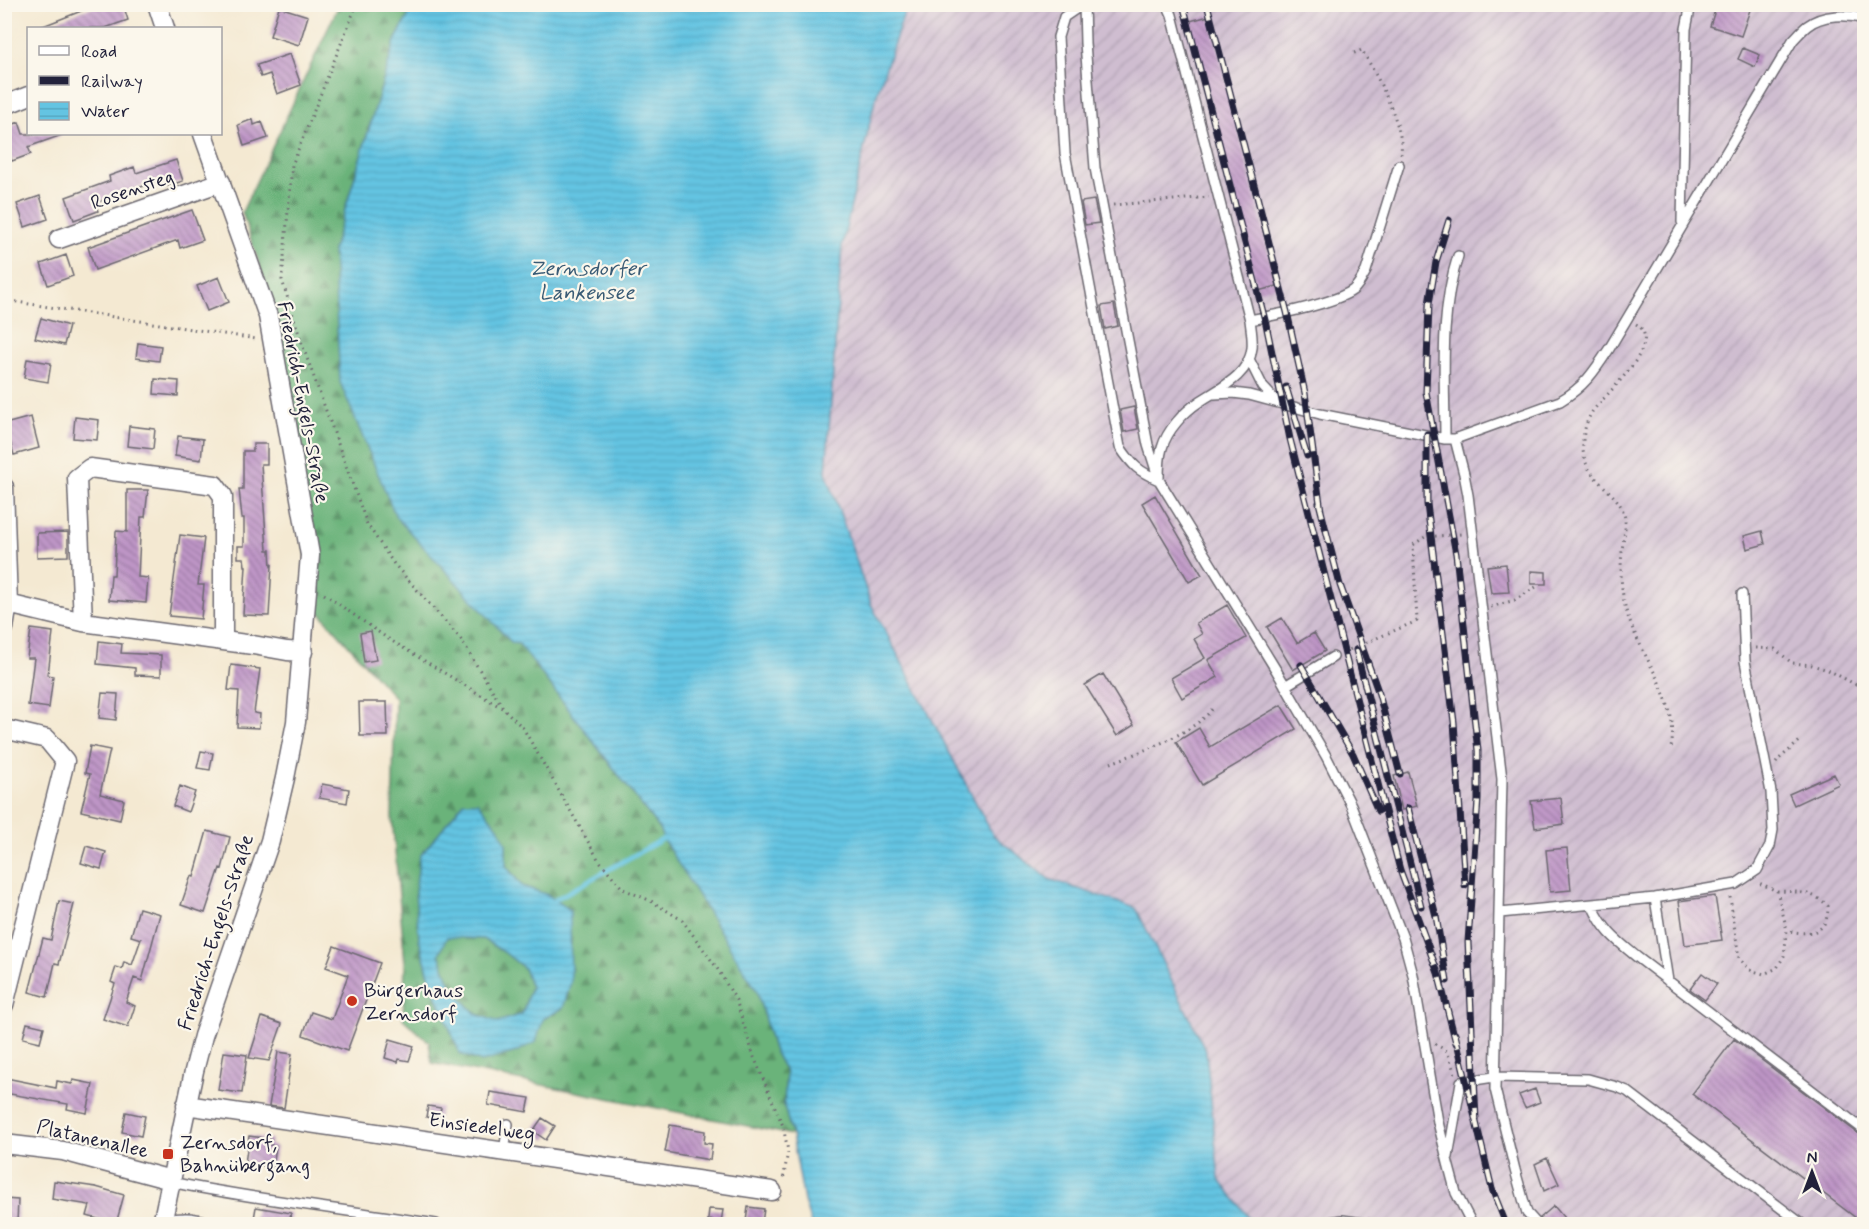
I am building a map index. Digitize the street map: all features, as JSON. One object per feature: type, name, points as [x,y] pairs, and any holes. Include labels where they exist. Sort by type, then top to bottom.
[{"type":"street","points":[[157,4],[165,27]]},
{"type":"street","points":[[8,104],[27,96]]},
{"type":"street","name":"Friedrich-Engels-Straße","points":[[162,1221],[203,1036],[270,841],[285,778],[296,722],[310,555],[268,316],[203,135]]},
{"type":"street","name":"Rosensteg","points":[[59,239],[221,182]]},
{"type":"street","points":[[83,622],[77,478],[90,468],[215,485],[223,496],[223,641]]},
{"type":"street","points":[[4,487],[8,604],[4,628]]},
{"type":"street","points":[[8,604],[83,622],[303,652]]},
{"type":"street","points":[[4,729],[47,739],[65,761],[8,973],[4,1005]]},
{"type":"street","name":"Einsiedelweg","points":[[186,1105],[772,1191]]},
{"type":"street","name":"Platanenallee","points":[[4,1144],[63,1151],[171,1181]]},
{"type":"lane","points":[[1083,4],[1095,168],[1148,445],[1159,480],[1340,780],[1362,830],[1403,938],[1413,975],[1438,1122],[1456,1193],[1472,1224]]},
{"type":"lane","points":[[1083,4],[1064,17],[1058,37],[1065,153],[1120,447],[1132,464],[1159,480]]},
{"type":"lane","points":[[1159,480],[1162,447],[1171,431],[1183,415],[1197,403],[1240,375],[1252,349],[1250,320],[1172,15],[1167,4]]},
{"type":"lane","points":[[1682,224],[1686,29],[1691,4]]},
{"type":"lane","points":[[1212,395],[1233,393],[1320,414],[1450,439],[1539,409],[1576,392],[1593,373],[1627,319],[1793,40],[1807,26],[1820,19],[1843,16],[1864,19]]},
{"type":"lane","points":[[1250,320],[1330,300],[1344,295],[1358,285],[1366,271],[1399,165]]},
{"type":"lane","points":[[1458,256],[1450,280],[1447,301],[1444,357],[1450,439],[1464,474],[1502,779],[1494,1077],[1495,1089],[1527,1213],[1537,1224]]},
{"type":"lane","points":[[1249,359],[1263,387],[1277,402]]},
{"type":"lane","points":[[1500,913],[1655,898],[1736,884],[1757,870],[1770,846],[1773,830],[1771,792],[1745,661],[1742,594]]},
{"type":"lane","points":[[1285,686],[1333,657]]},
{"type":"lane","points":[[1655,898],[1668,981]]},
{"type":"lane","points":[[1592,905],[1608,934],[1864,1130]]},
{"type":"lane","points":[[1448,1163],[1461,1082],[1494,1077],[1588,1079],[1627,1091],[1802,1224]]},
{"type":"lane","points":[[504,1152],[508,1124]]},
{"type":"lane","points":[[171,1181],[304,1205],[436,1224]]},
{"type":"lane","points":[[162,1221],[194,1218],[215,1224]]},
{"type":"lane","points":[[1324,1223],[1342,1220],[1370,1224]]},
{"type":"path","points":[[357,4],[292,165],[282,280],[296,323],[367,524],[394,564],[459,637],[504,709],[523,728],[598,859],[623,889],[651,901],[682,920],[717,968],[736,1000],[754,1057],[783,1126],[788,1151],[782,1189],[772,1191]]},
{"type":"path","points":[[1354,53],[1362,50],[1396,121],[1402,148],[1399,165]]},
{"type":"path","points":[[1102,206],[1219,196]]},
{"type":"path","points":[[4,300],[256,339],[272,336]]},
{"type":"path","points":[[1627,319],[1641,327],[1646,338],[1634,363],[1592,412],[1583,440],[1585,460],[1596,480],[1619,502],[1624,511],[1621,579],[1626,611],[1669,707],[1673,741],[1671,752]]},
{"type":"path","points":[[290,324],[296,323]]},
{"type":"path","points":[[1333,657],[1417,621],[1413,545],[1430,536],[1473,533]]},
{"type":"path","points":[[308,583],[387,638],[504,709]]},
{"type":"path","points":[[1482,608],[1515,600],[1536,587]]},
{"type":"path","points":[[1744,648],[1775,649],[1792,663],[1812,665],[1828,670],[1864,689]]},
{"type":"path","points":[[1111,763],[1170,739],[1207,717],[1213,708]]},
{"type":"path","points":[[1768,778],[1779,759],[1801,740]]},
{"type":"path","points":[[1746,877],[1777,891],[1818,896],[1828,906],[1828,916],[1823,927],[1813,933],[1787,930]]},
{"type":"path","points":[[1729,885],[1739,958],[1750,970],[1764,974],[1777,968],[1784,956],[1787,930],[1777,891]]},
{"type":"path","points":[[1425,1041],[1447,1051],[1454,1072],[1461,1082]]},
{"type":"shaded area","points":[[907,5],[1864,5],[1864,1224],[1254,1224],[1219,1179],[1206,1051],[1136,908],[1049,879],[993,836],[871,604],[826,472],[842,246],[875,100]]},
{"type":"green space","points":[[339,5],[414,5],[395,41],[333,250],[519,644],[659,828],[757,991],[773,1049],[786,1073],[784,1106],[792,1135],[432,1063],[429,1042],[403,1019],[405,963],[392,817],[395,698],[313,605],[274,310],[242,212]],"holes":[[[464,802],[506,843],[506,866],[522,886],[548,895],[571,942],[563,1008],[543,1019],[460,1054],[431,982],[419,939],[420,856]]]},
{"type":"green space","points":[[447,936],[483,939],[524,968],[531,987],[522,1014],[498,1022],[476,1014],[452,988],[439,954]]},
{"type":"water","name":"Zernsdorfer Lankensee","points":[[414,5],[907,5],[875,100],[842,246],[826,472],[871,604],[993,835],[1049,879],[1136,908],[1206,1051],[1219,1179],[1254,1224],[811,1224],[784,1106],[786,1073],[773,1049],[757,991],[663,839],[659,828],[519,644],[512,643],[396,517],[340,382],[333,250],[395,41]]},
{"type":"water","points":[[464,802],[478,802],[498,827],[506,843],[506,866],[522,886],[548,895],[570,910],[571,982],[563,1008],[543,1019],[536,1042],[516,1052],[482,1062],[460,1054],[431,982],[419,939],[415,892],[420,856]],"holes":[[[447,937],[483,939],[524,968],[531,987],[522,1014],[498,1022],[476,1014],[452,988],[439,954]]]},
{"type":"building","points":[[99,4],[123,4],[128,20],[108,27],[41,27]]},
{"type":"building","points":[[1717,4],[1752,4],[1741,36],[1710,26]]},
{"type":"building","points":[[279,7],[308,16],[299,45],[270,36]]},
{"type":"building","points":[[1209,16],[1277,286],[1258,291],[1190,21]]},
{"type":"building","points":[[1743,48],[1760,55],[1755,67],[1738,59]]},
{"type":"building","points":[[290,54],[301,85],[277,94],[270,74],[261,77],[257,65]]},
{"type":"building","points":[[253,119],[254,125],[262,122],[268,138],[244,146],[238,125]]},
{"type":"building","points":[[19,122],[23,134],[62,135],[28,147],[31,154],[12,161],[4,143],[4,128]]},
{"type":"building","points":[[176,160],[183,181],[164,187],[161,180],[95,203],[98,211],[74,220],[66,197],[110,181],[109,176],[134,167],[136,173]]},
{"type":"building","points":[[40,196],[48,219],[25,227],[17,204]]},
{"type":"building","points":[[1094,200],[1099,223],[1085,225],[1081,202]]},
{"type":"building","points":[[192,210],[203,240],[180,248],[178,240],[95,270],[88,247]]},
{"type":"building","points":[[66,255],[73,276],[48,285],[41,264]]},
{"type":"building","points":[[219,277],[229,302],[207,311],[197,286]]},
{"type":"building","points":[[1114,304],[1118,326],[1105,329],[1101,306]]},
{"type":"building","points":[[41,318],[69,326],[64,345],[35,338]]},
{"type":"building","points":[[138,343],[161,346],[159,361],[136,358]]},
{"type":"building","points":[[27,359],[51,363],[48,382],[24,378]]},
{"type":"building","points":[[155,379],[179,381],[178,396],[154,394]]},
{"type":"building","points":[[1134,407],[1138,429],[1124,432],[1120,410]]},
{"type":"building","points":[[31,417],[39,448],[14,455],[5,424]]},
{"type":"building","points":[[75,417],[99,420],[97,440],[73,438]]},
{"type":"building","points":[[129,426],[155,429],[153,449],[127,446]]},
{"type":"building","points":[[178,436],[203,439],[201,460],[175,456]]},
{"type":"building","points":[[253,444],[267,444],[267,464],[261,464],[267,550],[270,550],[272,565],[269,616],[243,615],[246,566],[244,558],[238,558],[238,546],[244,546],[244,518],[242,518],[239,489],[243,489],[243,451],[253,451]]},
{"type":"building","points":[[127,490],[148,490],[145,517],[141,517],[138,577],[148,578],[146,603],[109,600],[111,575],[114,575],[116,531],[127,532]]},
{"type":"building","points":[[1155,495],[1202,575],[1189,582],[1142,503]]},
{"type":"building","points":[[1762,531],[1765,544],[1747,549],[1744,536]]},
{"type":"building","points":[[68,532],[68,556],[37,557],[37,533]]},
{"type":"building","points":[[180,535],[204,538],[198,585],[204,585],[201,619],[169,616]]},
{"type":"building","points":[[1506,564],[1509,592],[1491,593],[1487,566]]},
{"type":"building","points":[[1531,571],[1546,572],[1546,584],[1531,584]]},
{"type":"building","points":[[1227,605],[1246,638],[1208,660],[1218,677],[1182,698],[1171,678],[1205,658],[1194,639],[1202,634],[1196,623]]},
{"type":"building","points":[[1282,618],[1297,643],[1314,633],[1325,651],[1293,670],[1267,627]]},
{"type":"building","points":[[31,629],[53,632],[48,675],[53,676],[49,708],[28,705],[34,658],[27,658]]},
{"type":"building","points":[[371,631],[376,660],[364,662],[360,633]]},
{"type":"building","points":[[99,641],[122,644],[121,653],[161,655],[161,676],[135,675],[135,668],[97,664]]},
{"type":"building","points":[[231,665],[260,669],[254,713],[260,714],[259,728],[237,727],[239,691],[228,690]]},
{"type":"building","points":[[1103,674],[1134,725],[1117,736],[1085,685]]},
{"type":"building","points":[[102,693],[118,694],[116,720],[99,718]]},
{"type":"building","points":[[359,702],[387,702],[388,736],[360,736]]},
{"type":"building","points":[[1281,705],[1296,729],[1202,785],[1176,742],[1199,728],[1210,747]]},
{"type":"building","points":[[90,746],[110,750],[100,794],[124,800],[120,820],[81,811],[90,774],[85,773]]},
{"type":"building","points":[[201,751],[213,753],[210,770],[197,768]]},
{"type":"building","points":[[1408,772],[1417,806],[1402,810],[1394,776]]},
{"type":"building","points":[[1834,774],[1839,784],[1794,805],[1789,794]]},
{"type":"building","points":[[322,784],[349,789],[347,803],[319,798]]},
{"type":"building","points":[[180,786],[195,792],[188,812],[173,806]]},
{"type":"building","points":[[1561,798],[1564,824],[1535,828],[1531,801]]},
{"type":"building","points":[[207,831],[230,837],[222,869],[220,868],[205,913],[181,905],[191,876],[194,877]]},
{"type":"building","points":[[86,846],[106,852],[101,869],[81,863]]},
{"type":"building","points":[[1567,848],[1571,890],[1550,892],[1546,850]]},
{"type":"building","points":[[1715,896],[1722,940],[1685,945],[1679,901]]},
{"type":"building","points":[[59,901],[74,904],[59,964],[55,963],[47,997],[29,992],[43,938],[51,940]]},
{"type":"building","points":[[139,908],[160,914],[142,981],[134,978],[126,1002],[135,1006],[128,1027],[103,1019],[115,984],[111,982],[116,967],[122,969],[124,962],[132,965],[141,939],[131,936]]},
{"type":"building","points":[[334,946],[380,963],[347,1051],[303,1035],[311,1012],[332,1019],[348,975],[326,967]]},
{"type":"building","points":[[1702,973],[1717,984],[1705,1000],[1690,989]]},
{"type":"building","points":[[262,1017],[282,1024],[269,1061],[249,1058]]},
{"type":"building","points":[[27,1023],[44,1027],[40,1042],[23,1038]]},
{"type":"building","points":[[390,1039],[414,1046],[409,1061],[399,1059],[398,1062],[385,1058]]},
{"type":"building","points":[[1734,1039],[1864,1138],[1864,1224],[1692,1094]]},
{"type":"building","points":[[224,1052],[247,1055],[242,1093],[218,1090]]},
{"type":"building","points":[[278,1052],[292,1054],[284,1108],[269,1106]]},
{"type":"building","points":[[6,1078],[56,1088],[57,1081],[72,1084],[73,1080],[93,1084],[87,1113],[67,1109],[68,1104],[4,1093]]},
{"type":"building","points":[[1535,1089],[1540,1102],[1525,1108],[1519,1095]]},
{"type":"building","points":[[490,1092],[530,1098],[527,1112],[488,1105]]},
{"type":"building","points":[[428,1106],[441,1108],[438,1119],[426,1117]]},
{"type":"building","points":[[126,1112],[145,1116],[141,1136],[122,1132]]},
{"type":"building","points":[[542,1118],[555,1126],[546,1140],[533,1131]]},
{"type":"building","points":[[670,1125],[705,1131],[704,1143],[712,1144],[710,1160],[665,1152]]},
{"type":"building","points":[[249,1136],[271,1139],[270,1145],[276,1146],[273,1167],[245,1163]]},
{"type":"building","points":[[1547,1158],[1559,1184],[1544,1191],[1535,1164]]},
{"type":"building","points":[[54,1181],[96,1187],[124,1195],[116,1224],[87,1216],[90,1205],[52,1199]]},
{"type":"building","points":[[4,1199],[18,1200],[17,1223],[4,1222]]},
{"type":"building","points":[[1554,1206],[1569,1224],[1545,1224],[1540,1218]]},
{"type":"building","points":[[256,1207],[291,1213],[289,1224],[253,1224]]},
{"type":"building","points":[[748,1207],[764,1209],[762,1223],[746,1221]]},
{"type":"building","points":[[709,1209],[723,1210],[721,1222],[708,1220]]},
{"type":"waterway","points":[[556,899],[663,839]]},
{"type":"railway","points":[[1183,4],[1266,324],[1290,439],[1400,870],[1438,973],[1456,1043]]},
{"type":"railway","points":[[1207,4],[1287,312],[1305,393],[1321,511]]},
{"type":"railway","points":[[1449,220],[1436,262],[1429,304],[1426,392],[1456,554],[1478,751],[1478,800],[1468,942],[1476,1120]]},
{"type":"railway","points":[[1286,387],[1307,456]]},
{"type":"railway","points":[[1427,434],[1427,504],[1454,722],[1465,885]]},
{"type":"railway","points":[[1319,503],[1340,585],[1379,694],[1400,774]]},
{"type":"railway","points":[[1356,650],[1421,906]]},
{"type":"railway","points":[[1301,665],[1353,754],[1378,811]]},
{"type":"railway","points":[[1408,808],[1436,916],[1447,981]]},
{"type":"railway","points":[[1455,1034],[1492,1189],[1506,1224]]},
{"type":"place","name":"Bürgerhaus Zernsdorf","points":[[352,1001]]},
{"type":"place","name":"Zernsdorf, Bahnübergang","points":[[168,1154]]}]
